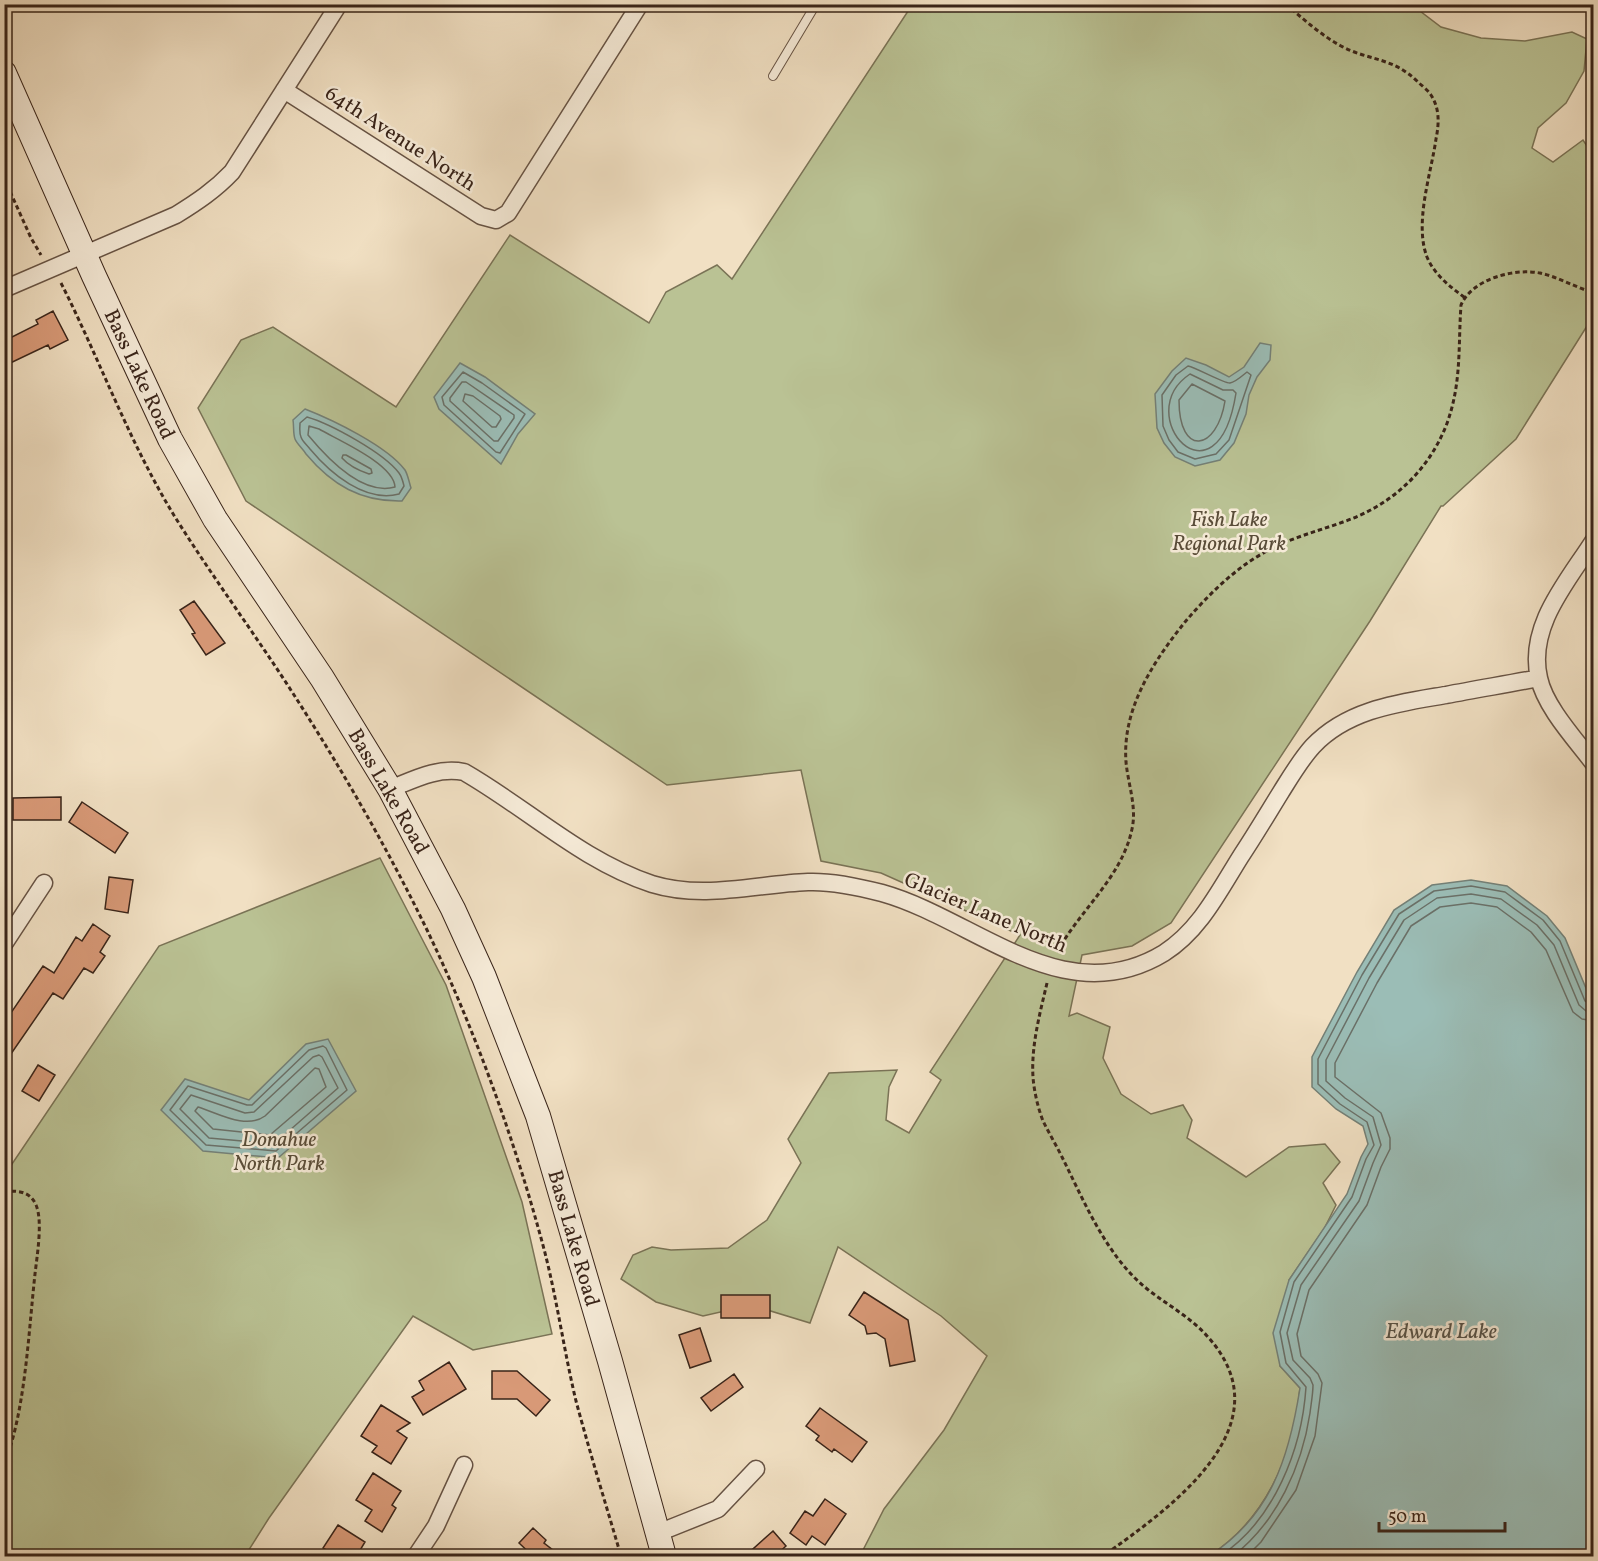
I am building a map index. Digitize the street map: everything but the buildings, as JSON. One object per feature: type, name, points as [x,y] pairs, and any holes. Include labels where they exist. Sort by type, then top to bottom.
[{"type":"main road","name":"Bass Lake Road","points":[[4,73],[85,256],[170,439],[215,519],[322,678],[390,789],[453,909],[480,967],[538,1116],[575,1238],[664,1557]]},
{"type":"street","points":[[4,289],[85,256],[176,214],[218,187],[232,172],[339,4]]},
{"type":"street","name":"64th Avenue North","points":[[284,90],[481,216],[496,220],[508,213],[640,4]]},
{"type":"street","points":[[1593,540],[1554,601],[1542,625],[1537,649],[1539,678],[1548,699],[1593,764]]},
{"type":"street","name":"Glacier Lane North","points":[[390,789],[437,771],[464,772],[585,852],[618,871],[655,885],[695,891],[735,890],[810,881],[848,885],[884,893],[1022,957],[1051,968],[1087,973],[1109,973],[1155,957],[1185,937],[1204,916],[1296,769],[1314,745],[1334,729],[1359,715],[1393,704],[1539,678]]},
{"type":"street","points":[[4,944],[44,883]]},
{"type":"street","points":[[416,1557],[436,1526],[464,1465]]},
{"type":"street","points":[[658,1533],[718,1509],[756,1469]]},
{"type":"lane","points":[[774,76],[813,9],[812,4]]},
{"type":"path","points":[[1286,4],[1341,46],[1396,65],[1410,74],[1431,94],[1439,120],[1423,221],[1424,244],[1427,258],[1444,282],[1464,297]]},
{"type":"path","points":[[4,178],[31,238],[62,283],[105,380],[156,483],[357,798],[405,886],[437,953],[494,1093],[533,1210],[545,1253],[577,1401],[621,1557]]},
{"type":"path","points":[[1054,957],[1113,873],[1125,851],[1133,827],[1134,812],[1126,760],[1131,716],[1141,689],[1160,655],[1198,608],[1251,561],[1268,550],[1305,533],[1344,522],[1364,513],[1394,496],[1417,475],[1434,451],[1449,416],[1458,372],[1464,297],[1482,282],[1519,272],[1542,273],[1593,293]]},
{"type":"path","points":[[1047,978],[1038,1023],[1033,1067],[1034,1088],[1042,1119],[1094,1220],[1110,1245],[1137,1280],[1210,1338],[1221,1354],[1234,1381],[1235,1407],[1230,1430],[1217,1455],[1185,1490],[1103,1557]]},
{"type":"path","points":[[4,1192],[21,1191],[31,1197],[36,1204],[38,1214],[33,1297],[19,1408],[10,1448],[4,1446]]},
{"type":"green space","name":"Fish Lake Regional Park","points":[[912,5],[1412,5],[1441,27],[1481,38],[1525,41],[1572,32],[1587,39],[1584,71],[1566,103],[1538,128],[1532,148],[1553,162],[1583,140],[1593,155],[1593,325],[1587,326],[1516,439],[1441,506],[1370,621],[1171,923],[1132,946],[1082,955],[1069,1016],[1077,1013],[1110,1027],[1103,1058],[1121,1094],[1151,1114],[1183,1105],[1192,1120],[1187,1138],[1246,1177],[1289,1147],[1325,1144],[1340,1162],[1323,1183],[1336,1205],[1324,1229],[1289,1280],[1280,1366],[1300,1388],[1293,1433],[1280,1469],[1262,1503],[1239,1532],[1209,1556],[860,1556],[884,1509],[944,1430],[987,1356],[941,1316],[838,1247],[810,1323],[751,1305],[703,1316],[656,1302],[621,1279],[633,1255],[652,1247],[671,1250],[728,1248],[767,1220],[801,1163],[788,1139],[829,1073],[897,1070],[889,1087],[886,1120],[909,1133],[941,1080],[930,1072],[1020,935],[881,873],[821,861],[801,770],[667,785],[246,501],[198,408],[241,340],[273,327],[396,407],[510,235],[649,323],[666,292],[717,265],[732,279]]},
{"type":"green space","name":"Donahue North Park","points":[[380,858],[446,985],[522,1202],[552,1334],[473,1350],[413,1316],[269,1518],[245,1556],[5,1556],[4,1164],[10,1167],[159,946]]},
{"type":"water","points":[[1260,343],[1271,345],[1270,360],[1257,377],[1249,395],[1246,414],[1234,443],[1220,460],[1195,466],[1175,457],[1164,443],[1157,428],[1155,394],[1172,371],[1186,358],[1229,377],[1244,367]]},
{"type":"water","points":[[460,363],[485,377],[535,414],[518,434],[501,464],[439,409],[434,397]]},
{"type":"water","points":[[305,409],[359,435],[397,461],[405,470],[411,488],[402,501],[387,501],[360,495],[326,475],[294,437],[293,420]]},
{"type":"water","name":"Edward Lake","points":[[1471,880],[1507,886],[1547,916],[1565,938],[1593,1005],[1593,1556],[1209,1556],[1248,1523],[1274,1483],[1283,1461],[1300,1388],[1280,1366],[1273,1333],[1289,1280],[1347,1194],[1368,1144],[1363,1126],[1336,1109],[1312,1087],[1312,1057],[1357,972],[1394,910],[1432,885]]},
{"type":"water","points":[[328,1039],[356,1091],[278,1158],[203,1151],[161,1110],[185,1079],[249,1100],[306,1044]]}]
